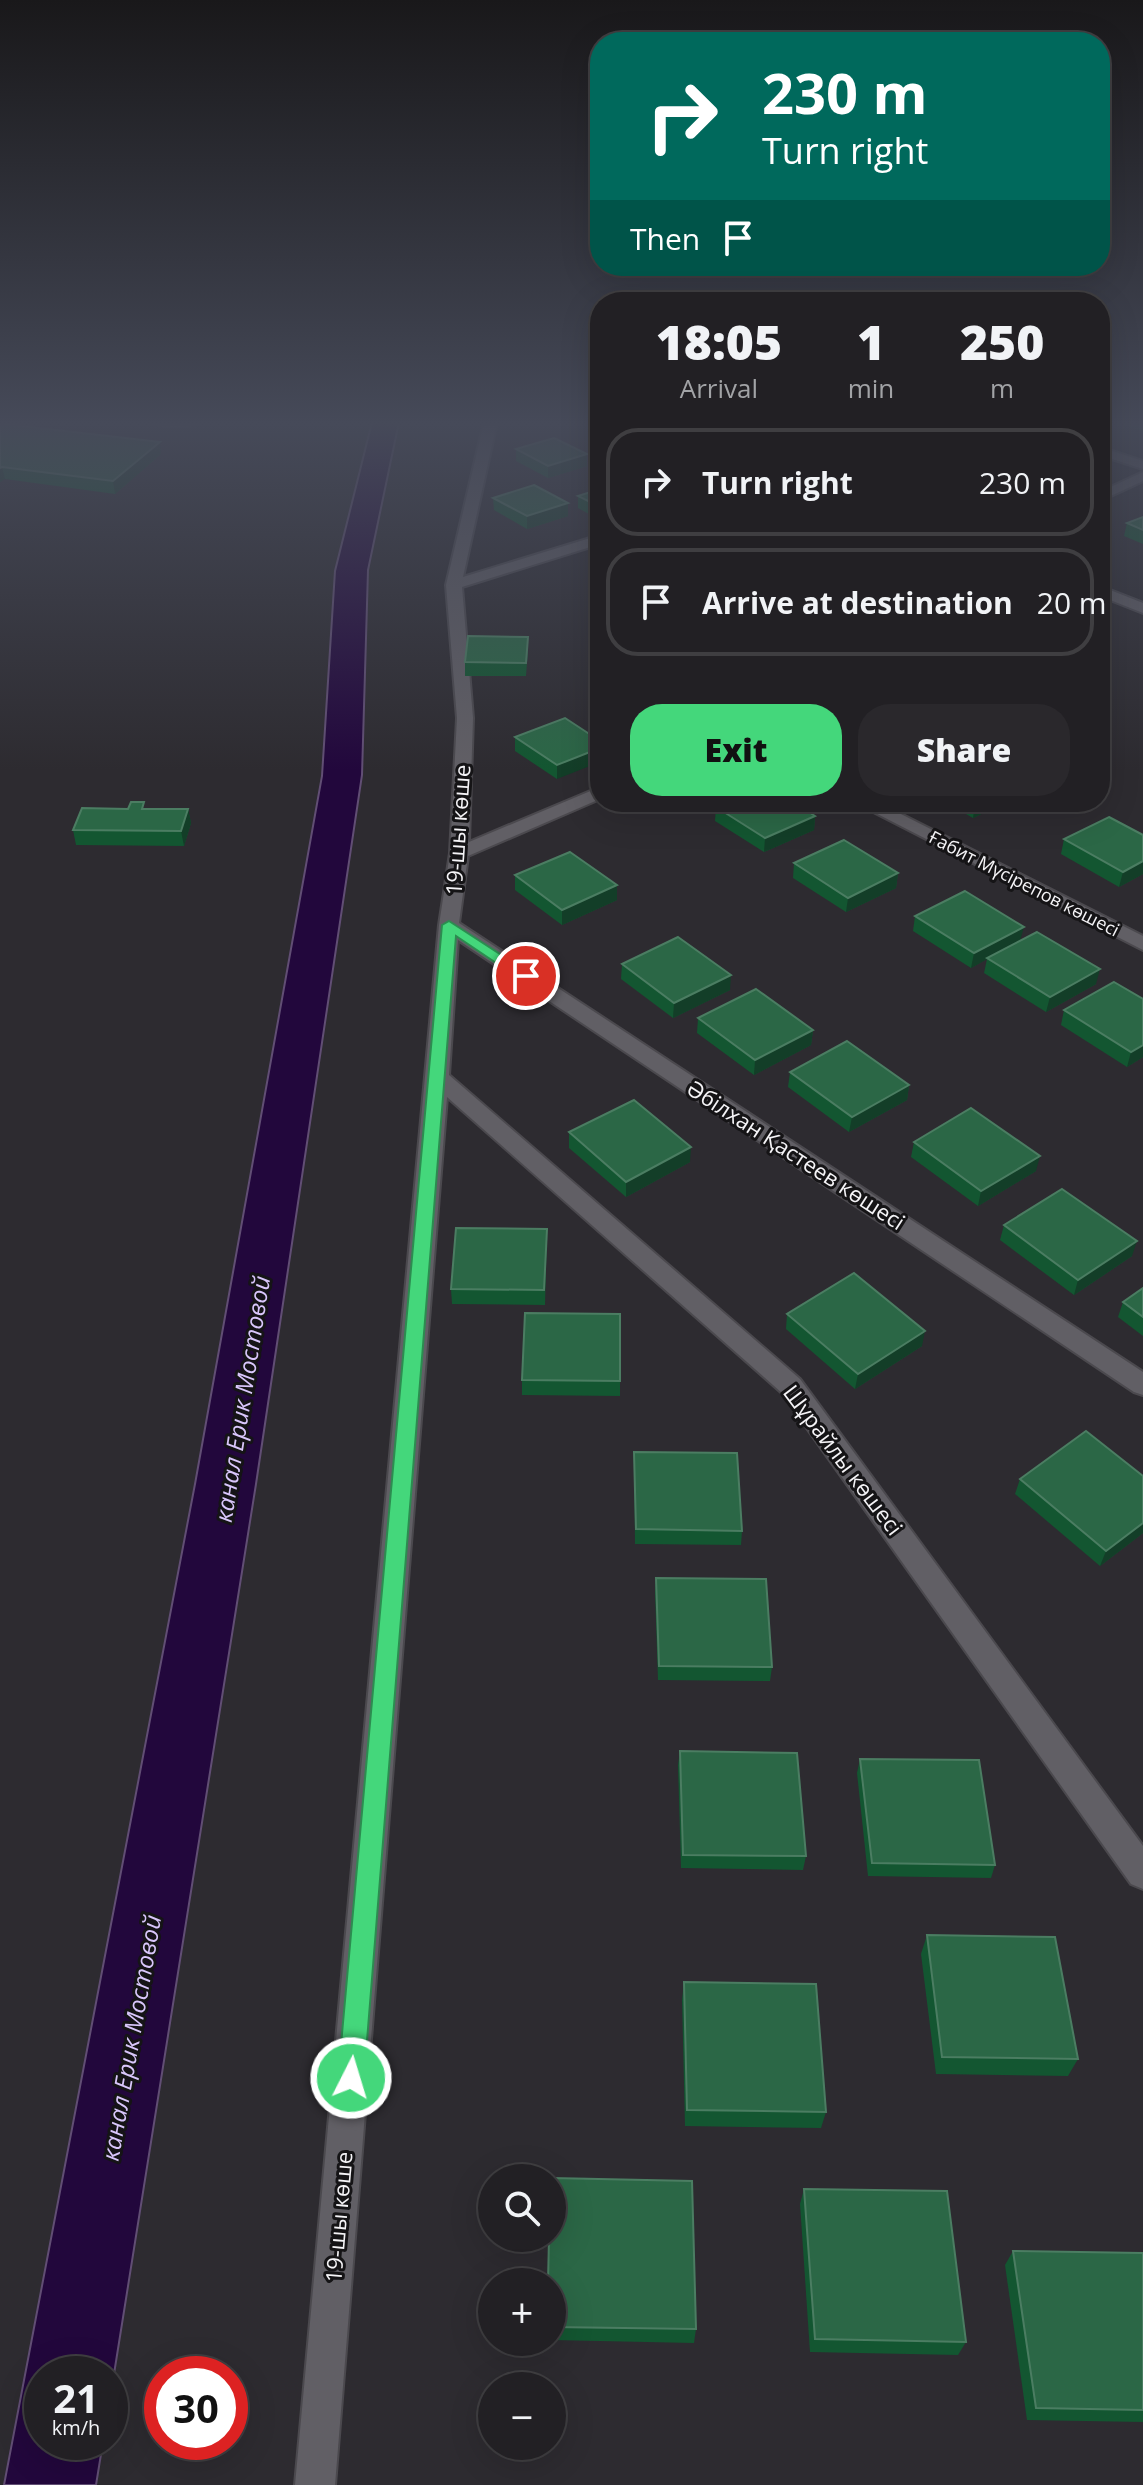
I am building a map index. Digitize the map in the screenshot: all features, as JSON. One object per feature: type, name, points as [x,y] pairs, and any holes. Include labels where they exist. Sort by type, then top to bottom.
[{"type":"street","name":"19-шы көше","points":[[315,2485],[449,925],[459,853],[465,718],[454,585],[466,538]]},
{"type":"street","points":[[454,585],[590,542]]},
{"type":"street","points":[[1110,595],[1143,608]]},
{"type":"street","points":[[459,853],[590,796]]},
{"type":"street","name":"Ғабит Мүсірепов көшесi","points":[[883,812],[1143,944]]},
{"type":"street","name":"Әбілхан Қастеев көшесi","points":[[449,925],[1143,1385]]},
{"type":"street","name":"Шұрайлы көшесі","points":[[438,1077],[791,1386],[1143,1873]]},
{"type":"water","name":"канал Ерик Мостовой","points":[[343,538],[375,538],[368,570],[362,775],[256,1484],[117,2356],[29,2356],[195,1484],[322,776],[335,571]]},
{"type":"water","name":"канал Ерик Мостовой","points":[[24,2380],[24,2460],[100,2460],[96,2485],[4,2485]]},
{"type":"building","points":[[468,636],[528,637],[526,663],[465,662]]},
{"type":"building","points":[[565,718],[590,734],[590,752],[557,765],[515,737]]},
{"type":"building","points":[[131,802],[144,802],[142,809],[188,809],[181,831],[73,830],[82,808],[128,809]]},
{"type":"building","points":[[724,812],[809,812],[815,816],[765,838]]},
{"type":"building","points":[[1109,817],[1143,835],[1143,861],[1123,872],[1064,839]]},
{"type":"building","points":[[844,840],[898,873],[848,898],[794,863]]},
{"type":"building","points":[[570,852],[617,885],[562,910],[515,875]]},
{"type":"building","points":[[965,891],[1024,927],[974,953],[915,916]]},
{"type":"building","points":[[1037,932],[1100,969],[1050,997],[987,958]]},
{"type":"building","points":[[678,937],[731,975],[674,1003],[622,964]]},
{"type":"building","points":[[1114,982],[1143,999],[1143,1045],[1131,1052],[1064,1010]]},
{"type":"building","points":[[756,989],[813,1030],[755,1060],[698,1018]]},
{"type":"building","points":[[847,1041],[909,1085],[852,1117],[790,1072]]},
{"type":"building","points":[[634,1100],[691,1147],[626,1182],[569,1132]]},
{"type":"building","points":[[971,1108],[1040,1156],[981,1191],[914,1142]]},
{"type":"building","points":[[1062,1189],[1137,1241],[1078,1280],[1004,1225]]},
{"type":"building","points":[[456,1228],[547,1229],[544,1290],[451,1289]]},
{"type":"building","points":[[854,1273],[925,1331],[858,1374],[787,1314]]},
{"type":"building","points":[[1143,1288],[1143,1317],[1123,1302]]},
{"type":"building","points":[[525,1313],[620,1314],[620,1381],[522,1380]]},
{"type":"building","points":[[1086,1431],[1143,1476],[1143,1523],[1106,1551],[1020,1479]]},
{"type":"building","points":[[634,1452],[737,1453],[742,1531],[636,1529]]},
{"type":"building","points":[[656,1578],[766,1579],[772,1667],[659,1666]]},
{"type":"building","points":[[680,1751],[797,1753],[806,1856],[683,1855]]},
{"type":"building","points":[[860,1759],[979,1760],[995,1865],[872,1863]]},
{"type":"building","points":[[927,1935],[1055,1937],[1078,2059],[942,2057]]},
{"type":"building","points":[[684,1982],[816,1984],[826,2112],[687,2110]]},
{"type":"building","points":[[566,2178],[692,2181],[696,2329],[566,2327],[566,2268],[548,2268],[549,2252],[566,2252]]},
{"type":"building","points":[[804,2189],[947,2191],[966,2342],[815,2339]]},
{"type":"building","points":[[1013,2251],[1143,2253],[1143,2410],[1036,2408]]},
{"type":"route","points":[[351,2078],[449,925],[526,976]]}]
